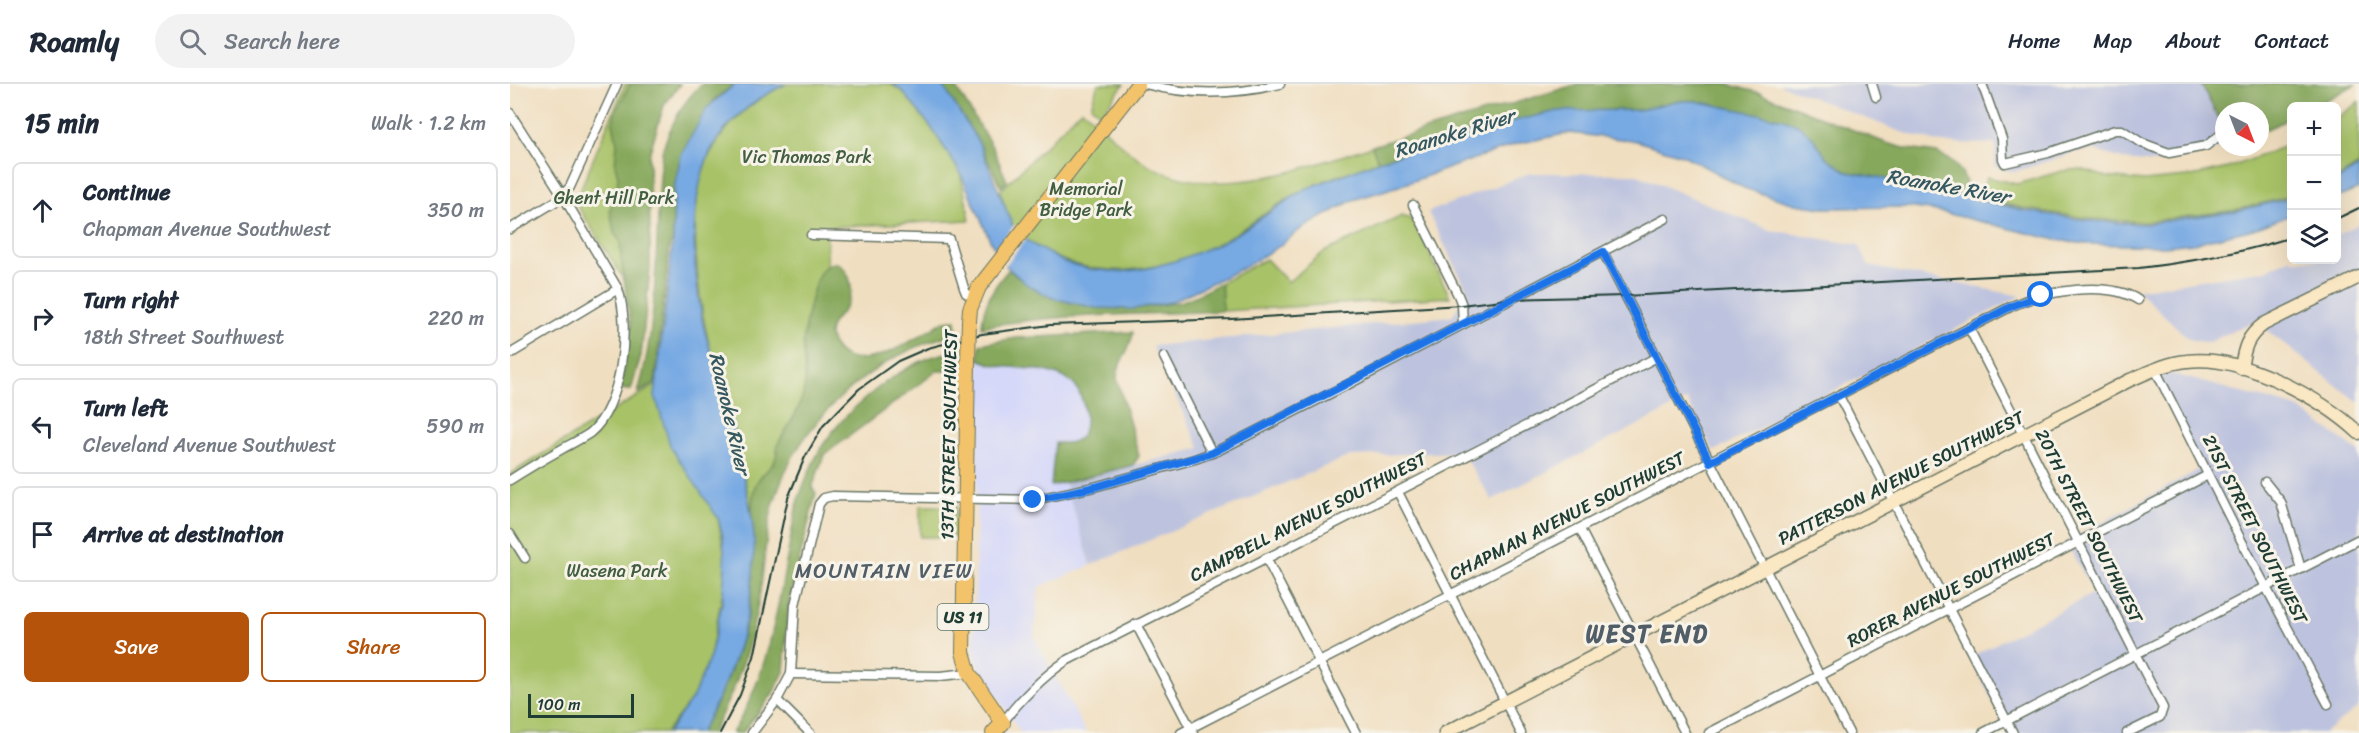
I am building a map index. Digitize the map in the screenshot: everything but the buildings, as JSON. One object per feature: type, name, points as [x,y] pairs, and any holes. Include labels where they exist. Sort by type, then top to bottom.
[{"type":"main road","name":"US 11","points":[[973,298],[985,278],[1119,111],[1138,84]]},
{"type":"main road","points":[[2241,368],[2245,344],[2252,332],[2359,277]]},
{"type":"main road","name":"13TH STREET SOUTHWEST","points":[[973,298],[969,321],[963,652],[969,673],[1002,730]]},
{"type":"main road","name":"PATTERSON AVENUE SOUTHWEST","points":[[1445,733],[2155,369],[2190,358],[2241,368],[2303,393],[2335,413],[2359,434]]},
{"type":"street","points":[[510,229],[563,196],[570,187],[617,84]]},
{"type":"street","points":[[1145,84],[1207,94],[1280,84]]},
{"type":"street","points":[[1872,84],[1876,97]]},
{"type":"street","points":[[1982,84],[2002,139],[2002,159],[2006,163],[2048,153],[2118,130],[2142,143],[2169,153],[2206,146],[2215,139]]},
{"type":"street","points":[[510,113],[563,196],[618,290],[622,316],[619,374],[607,410],[589,433],[510,480]]},
{"type":"street","points":[[1413,205],[1458,295],[1463,324]]},
{"type":"street","points":[[752,733],[777,700],[791,674],[795,605],[819,504],[824,498],[833,496],[1046,498],[1098,486],[1212,453],[1665,219]]},
{"type":"street","points":[[811,235],[949,239],[966,293],[973,298]]},
{"type":"street","points":[[1603,252],[1849,733]]},
{"type":"street","points":[[510,354],[618,290]]},
{"type":"street","name":"CHAPMAN AVENUE SOUTHWEST","points":[[1181,733],[1192,731],[1320,662],[2019,303],[2053,293],[2114,291],[2124,292],[2138,300]]},
{"type":"street","name":"20TH STREET SOUTHWEST","points":[[1969,328],[2163,708],[2160,717],[2127,733]]},
{"type":"street","points":[[1164,357],[1212,453]]},
{"type":"street","name":"CAMPBELL AVENUE SOUTHWEST","points":[[1002,730],[1010,714],[1057,667],[1136,624],[1398,492],[1657,357]]},
{"type":"street","name":"21ST STREET SOUTHWEST","points":[[2155,369],[2328,704]]},
{"type":"street","points":[[1839,396],[2013,733]]},
{"type":"street","name":"RORER AVENUE SOUTHWEST","points":[[1709,733],[2208,475]]},
{"type":"street","points":[[2265,482],[2281,502],[2301,569]]},
{"type":"street","points":[[1398,492],[1521,733]]},
{"type":"street","points":[[1580,529],[1685,733]]},
{"type":"street","points":[[510,534],[525,558]]},
{"type":"street","points":[[1983,733],[2359,539]]},
{"type":"street","points":[[1266,558],[1356,733]]},
{"type":"street","points":[[1136,624],[1192,731]]},
{"type":"street","points":[[791,674],[929,676],[969,673]]},
{"type":"street","points":[[777,700],[810,733]]},
{"type":"shaded area","points":[[1779,84],[2201,84],[2215,111],[2215,149],[2194,157],[2154,163],[2125,160],[2093,150],[2076,152],[2014,172],[1995,167],[1995,144],[1941,143],[1901,132]]},
{"type":"shaded area","points":[[1530,173],[1635,174],[1770,230],[1859,245],[1869,266],[2021,296],[1714,451],[1687,400],[1492,500],[1462,452],[1350,456],[1091,565],[1065,483],[1200,448],[1152,346],[1452,316],[1468,292],[1428,212]]},
{"type":"shaded area","points":[[2359,224],[2359,403],[2255,321],[2207,343],[2189,339],[2135,290],[2267,270],[2287,260],[2287,264],[2341,264],[2341,233]]},
{"type":"shaded area","points":[[979,359],[992,365],[1060,375],[1075,384],[1083,399],[1085,422],[1083,432],[1077,440],[1067,443],[1051,486],[1065,483],[1091,565],[1039,587],[1034,636],[1086,733],[1021,733],[976,663],[974,648]]},
{"type":"shaded area","points":[[2155,369],[2298,408],[2359,452],[2359,707],[2324,733],[2009,733],[1970,657],[2094,593],[2066,542],[2198,470]]},
{"type":"green space","name":"Ghent Hill Park","points":[[625,84],[680,84],[664,105],[649,154],[650,269],[641,355],[631,390],[620,389],[631,326],[625,281],[575,202]]},
{"type":"green space","name":"Ghent Hill Park","points":[[630,84],[680,84],[664,105],[649,154],[650,269],[641,355],[631,390],[620,389],[631,326],[620,241],[614,233],[610,210],[617,189],[618,176],[615,165],[617,143],[613,123],[615,113]]},
{"type":"green space","points":[[702,84],[735,84],[714,100],[674,188],[673,241],[670,244],[655,383],[638,393],[654,303],[662,152],[678,115],[688,99]]},
{"type":"green space","name":"Vic Thomas Park","points":[[786,84],[890,84],[902,91],[931,127],[960,172],[970,220],[827,227],[828,380],[752,516],[734,429],[706,332],[696,254],[697,201],[701,178],[708,158],[722,135],[740,115],[762,97]]},
{"type":"green space","points":[[942,84],[954,84],[993,148],[1007,181],[1001,187],[979,143]]},
{"type":"green space","points":[[1098,84],[1124,84],[1101,114],[1091,106]]},
{"type":"green space","points":[[1578,84],[1726,84],[1760,93],[1886,143],[1937,153],[1954,163],[1966,183],[1962,193],[1847,172],[1826,157],[1814,139],[1738,110],[1695,101],[1676,101],[1640,110],[1558,111],[1500,124],[1378,161],[1372,146]]},
{"type":"green space","points":[[2201,84],[2356,84],[2322,102],[2287,102],[2287,120],[2269,128],[2269,102],[2215,102],[2215,111]]},
{"type":"green space","points":[[2359,102],[2359,165],[2341,176],[2341,156],[2341,115]]},
{"type":"green space","name":"Memorial Bridge Park","points":[[1082,109],[1138,158],[1165,173],[1194,180],[1224,182],[1254,179],[1314,165],[1372,146],[1378,161],[1306,189],[1228,238],[1176,261],[1132,270],[1089,268],[1048,253],[1024,238],[1011,221],[1000,191]]},
{"type":"green space","points":[[2287,146],[2287,197],[2235,210],[2145,222],[2093,219],[2026,209],[1978,198],[1987,177],[2017,184],[2062,171],[2081,169],[2106,177],[2144,181],[2187,177],[2228,168],[2260,156],[2269,156],[2269,152]]},
{"type":"green space","points":[[1402,216],[1414,220],[1450,297],[1223,311],[1221,283],[1266,259],[1288,282],[1324,252]]},
{"type":"green space","points":[[838,263],[847,273],[851,291],[848,304],[832,324],[829,334],[837,350],[850,358],[865,359],[882,355],[917,338],[944,321],[956,320],[957,333],[927,343],[869,374],[844,394],[801,444],[785,472],[771,513],[762,581],[748,648],[729,698],[712,733],[700,733],[728,677],[747,617],[753,575],[752,499],[755,485],[775,461],[779,442],[801,402],[805,385],[803,341],[816,281],[826,266]]},
{"type":"green space","points":[[1008,270],[1049,295],[1089,307],[1132,308],[1179,302],[1221,283],[1223,311],[1072,317],[982,327],[984,310],[990,296]]},
{"type":"green space","points":[[1133,332],[1119,366],[1117,379],[1139,456],[1133,465],[1051,486],[1055,443],[1076,441],[1084,428],[1085,413],[1079,392],[1071,382],[1051,372],[999,365],[979,359],[980,344],[1017,338]]},
{"type":"green space","points":[[957,350],[956,371],[937,371],[824,455],[812,488],[816,493],[789,602],[784,672],[772,695],[742,733],[732,733],[747,706],[768,650],[798,500],[819,451],[832,432],[855,407],[883,384],[926,359]]},
{"type":"green space","name":"Wasena Park","points":[[657,384],[665,426],[718,518],[725,556],[724,586],[710,657],[692,699],[665,733],[510,733],[510,474]]},
{"type":"green space","points":[[920,506],[956,506],[955,537],[920,537]]},
{"type":"water","name":"Roanoke River","points":[[735,84],[786,84],[750,106],[719,137],[706,162],[695,221],[695,262],[703,323],[731,412],[749,499],[754,539],[754,565],[747,616],[741,640],[712,710],[700,733],[667,733],[692,699],[710,657],[722,603],[725,567],[723,537],[718,518],[671,448],[655,396],[673,241],[674,188],[681,155],[707,108]]},
{"type":"water","points":[[893,84],[942,84],[979,143],[1013,226],[1030,243],[1064,262],[1089,269],[1121,272],[1150,268],[1214,246],[1305,189],[1378,161],[1500,124],[1558,111],[1640,110],[1676,101],[1695,101],[1784,119],[1799,125],[1814,139],[1826,157],[1847,172],[1916,184],[2026,211],[2093,221],[2145,224],[2236,211],[2287,199],[2287,217],[2254,229],[2194,243],[2165,246],[2087,244],[2056,240],[1937,211],[1907,207],[1823,208],[1795,204],[1744,188],[1685,156],[1637,141],[1569,133],[1516,144],[1353,200],[1301,229],[1278,247],[1243,268],[1171,302],[1134,309],[1096,308],[1046,295],[1026,284],[1004,264],[990,240],[960,172],[931,127],[902,91]]},
{"type":"water","points":[[2359,167],[2359,189],[2341,196],[2341,178]]},
{"type":"pier","points":[[1015,224],[1028,237],[1004,267],[994,251]]},
{"type":"railway","points":[[2341,217],[2359,208]]},
{"type":"railway","points":[[720,733],[740,695],[754,657],[788,498],[805,457],[823,426],[859,389],[898,361],[928,348],[982,334],[1050,325],[1231,319],[1461,305],[1510,299],[1625,296],[2139,268],[2216,256],[2287,238]]},
{"type":"district","name":"MOUNTAIN VIEW","points":[[884,571]]},
{"type":"district","name":"WEST END","points":[[1647,634]]},
{"type":"route","points":[[1033,500],[1095,487],[1212,453],[1603,252],[1710,462],[2012,306],[2041,295]]}]
